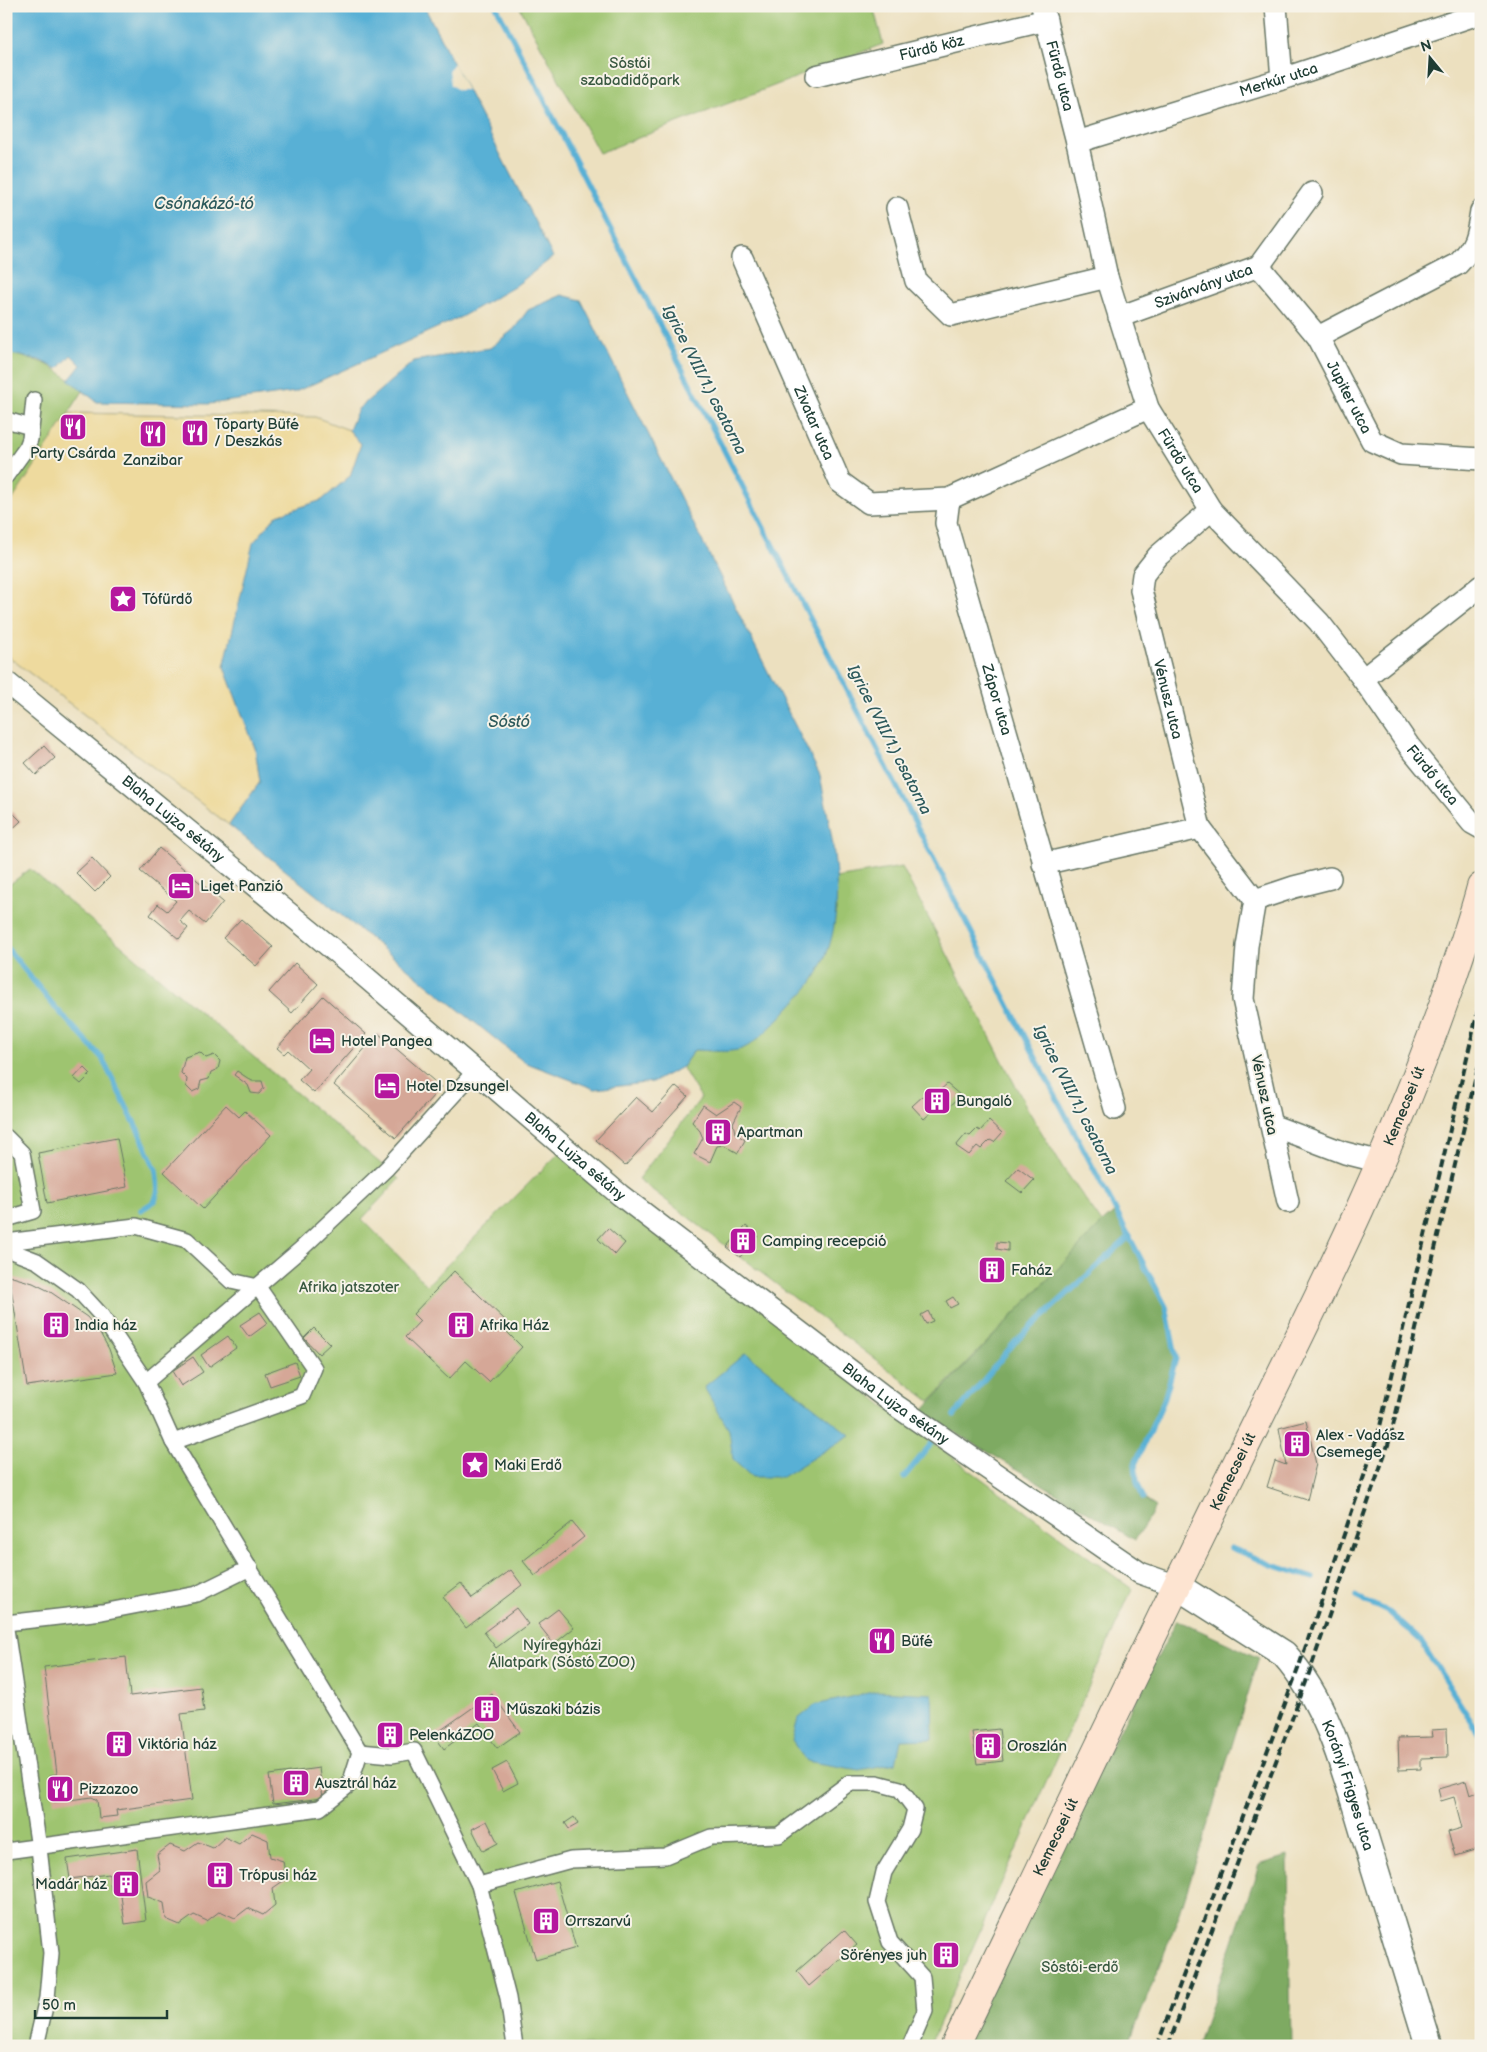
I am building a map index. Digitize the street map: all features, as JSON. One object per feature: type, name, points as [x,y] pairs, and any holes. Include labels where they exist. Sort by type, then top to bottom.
[{"type":"main road","name":"Kemecsei út","points":[[955,2046],[1285,1366],[1381,1162],[1415,1084],[1472,922],[1481,887]]},
{"type":"street","points":[[1276,6],[1282,79]]},
{"type":"street","name":"Fürdő köz","points":[[816,76],[1044,13]]},
{"type":"street","name":"Fürdő utca","points":[[1044,13],[1077,142],[1107,277],[1148,408],[1211,510],[1319,622],[1363,679],[1409,746],[1472,823],[1481,828]]},
{"type":"street","name":"Merkúr utca","points":[[1077,142],[1282,79],[1481,13]]},
{"type":"street","name":"Szivárvány utca","points":[[1119,318],[1259,266],[1312,193]]},
{"type":"street","points":[[897,208],[916,281],[951,315],[1107,277]]},
{"type":"street","points":[[1318,337],[1458,264],[1470,252],[1476,237],[1481,211]]},
{"type":"street","name":"Zivatar utca","points":[[742,258],[840,482],[869,503],[949,499]]},
{"type":"street","name":"Jupiter utca","points":[[1259,266],[1318,337],[1372,441],[1402,454],[1481,459]]},
{"type":"street","points":[[6,476],[27,448],[34,400]]},
{"type":"street","points":[[949,499],[1148,408]]},
{"type":"street","points":[[6,420],[31,427]]},
{"type":"street","name":"Zápor utca","points":[[949,499],[946,523],[1115,1109]]},
{"type":"street","name":"Vénusz utca","points":[[1211,510],[1158,556],[1143,574],[1141,590],[1200,828],[1255,900],[1247,946],[1243,999],[1288,1202]]},
{"type":"street","points":[[1363,679],[1481,586]]},
{"type":"street","name":"Blaha Lujza sétány","points":[[6,682],[341,956],[620,1194],[898,1408],[1140,1573],[1177,1586]]},
{"type":"street","points":[[1043,864],[1200,828]]},
{"type":"street","points":[[1255,900],[1330,878]]},
{"type":"street","points":[[146,1382],[301,1250],[387,1168],[476,1070]]},
{"type":"street","points":[[1271,1125],[1345,1154],[1381,1162]]},
{"type":"street","points":[[6,1137],[22,1152],[33,1211],[6,1219]]},
{"type":"street","points":[[6,1242],[136,1226],[187,1240],[231,1281],[258,1287],[314,1368],[302,1396],[173,1442]]},
{"type":"street","points":[[6,1249],[37,1261],[78,1290],[101,1315],[146,1382],[173,1442],[360,1752],[350,1784],[320,1808],[39,1848],[6,1851]]},
{"type":"street","points":[[6,1623],[102,1612],[197,1594],[250,1568]]},
{"type":"street","name":"Korányi Frigyes utca","points":[[1177,1586],[1284,1654],[1298,1669],[1319,1703],[1348,1783],[1429,2046]]},
{"type":"street","points":[[6,1629],[39,1848],[51,1953],[47,1998],[36,2046]]},
{"type":"street","points":[[360,1752],[392,1756],[414,1751],[479,1885],[508,1998],[515,2046]]},
{"type":"street","points":[[479,1885],[571,1860],[665,1856],[711,1838],[779,1835],[848,1783],[877,1783],[900,1788],[915,1809],[910,1829],[884,1872],[877,1902],[890,1942],[922,1977],[925,2012],[910,2046]]},
{"type":"green space","name":"Sóstói szabadidőpark","points":[[519,6],[873,6],[883,44],[599,153]]},
{"type":"green space","points":[[6,342],[11,354],[43,363],[65,376],[83,391],[6,510]]},
{"type":"green space","points":[[902,867],[1027,1108],[1063,1168],[1102,1223],[930,1401],[638,1179],[701,1098],[682,1067],[694,1050],[718,1051],[836,913],[836,878]]},
{"type":"green space","name":"Nyíregyházi Állatpark (Sóstó ZOO)","points":[[30,869],[399,1179],[362,1219],[427,1285],[561,1151],[907,1424],[1132,1589],[929,2046],[6,2046],[6,887]]},
{"type":"green space","points":[[1116,1211],[1166,1307],[1176,1358],[1164,1400],[1135,1464],[1137,1482],[1143,1498],[1156,1507],[1135,1540],[921,1412],[1102,1223]]},
{"type":"green space","name":"Sóstói-erdő","points":[[1177,1620],[1259,1658],[1180,1913],[1128,2046],[963,2046],[1030,1902]]},
{"type":"green space","points":[[1288,1856],[1291,2046],[1197,2046],[1259,1865]]},
{"type":"sand","name":"Tófürdő","points":[[69,413],[315,417],[349,430],[361,444],[350,476],[322,500],[277,515],[224,667],[255,748],[260,782],[229,825],[6,655],[6,510]]},
{"type":"water","name":"Csónakázó-tó","points":[[6,6],[424,6],[553,257],[514,287],[461,317],[295,392],[209,404],[97,402],[69,380],[81,365],[71,355],[58,369],[39,360],[11,354],[6,342]]},
{"type":"water","name":"Sóstó","points":[[562,295],[581,300],[820,775],[834,855],[836,883],[836,910],[832,936],[824,961],[810,985],[760,1037],[739,1050],[694,1050],[682,1067],[653,1082],[595,1089],[524,1062],[229,825],[260,782],[255,748],[224,667],[253,543],[277,515],[322,500],[350,476],[361,444],[349,430],[358,409],[414,361],[490,348],[514,329],[528,310]]},
{"type":"water","points":[[746,1353],[850,1435],[782,1477],[752,1477],[733,1460],[729,1430],[704,1387]]},
{"type":"water","points":[[877,1691],[932,1694],[933,1739],[901,1740],[896,1763],[859,1770],[806,1761],[792,1741],[798,1719],[815,1705]]},
{"type":"pier","points":[[454,63],[467,90],[458,90],[451,85],[449,70]]},
{"type":"building","points":[[44,746],[55,758],[36,775],[25,763]]},
{"type":"building","points":[[6,806],[21,821],[6,835]]},
{"type":"building","name":"Liget Panzió","points":[[159,848],[223,902],[205,924],[189,911],[180,921],[188,928],[179,939],[150,915],[158,904],[167,911],[176,901],[140,871]]},
{"type":"building","points":[[92,858],[110,877],[95,892],[76,873]]},
{"type":"building","points":[[241,919],[273,947],[256,966],[223,938]]},
{"type":"building","points":[[295,963],[318,984],[292,1013],[269,992]]},
{"type":"building","name":"Hotel Pangea","points":[[323,996],[366,1034],[314,1093],[299,1080],[309,1069],[288,1050],[284,1054],[277,1048]]},
{"type":"building","name":"Hotel Dzsungel","points":[[378,1033],[441,1087],[396,1138],[334,1085]]},
{"type":"building","points":[[200,1052],[206,1058],[214,1055],[220,1061],[218,1069],[211,1072],[209,1079],[201,1081],[199,1089],[192,1092],[186,1086],[187,1079],[181,1073],[185,1057]]},
{"type":"building","points":[[84,1067],[91,1074],[81,1084],[74,1078]]},
{"type":"building","points":[[237,1071],[252,1081],[262,1081],[264,1088],[259,1094],[251,1093],[248,1085],[234,1075]]},
{"type":"building","name":"Bungaló","points":[[947,1084],[961,1096],[950,1106],[947,1103],[938,1111],[936,1108],[924,1119],[912,1106],[924,1095],[927,1098],[935,1090],[938,1092]]},
{"type":"building","points":[[676,1086],[688,1096],[625,1166],[596,1140],[636,1097],[653,1112]]},
{"type":"building","name":"Apartman","points":[[734,1102],[741,1107],[733,1123],[735,1133],[745,1140],[738,1153],[724,1145],[717,1146],[710,1162],[694,1154],[703,1138],[692,1122],[703,1105],[716,1114]]},
{"type":"building","points":[[226,1105],[239,1117],[245,1111],[271,1135],[203,1209],[164,1172]]},
{"type":"building","name":"Bungaló","points":[[989,1121],[1002,1133],[994,1142],[990,1140],[981,1149],[977,1146],[969,1155],[956,1146],[966,1134],[970,1136],[977,1129],[980,1131]]},
{"type":"building","points":[[117,1138],[127,1187],[47,1203],[38,1153]]},
{"type":"building","points":[[1018,1168],[1034,1180],[1022,1193],[1006,1181]]},
{"type":"building","name":"Camping recepció","points":[[746,1226],[758,1236],[740,1257],[727,1247]]},
{"type":"building","points":[[608,1228],[625,1243],[615,1255],[598,1239]]},
{"type":"building","name":"Faház","points":[[997,1242],[1008,1243],[1008,1251],[997,1249]]},
{"type":"building","name":"Faház","points":[[990,1264],[998,1269],[993,1277],[985,1271]]},
{"type":"building","name":"Afrika Ház","points":[[454,1271],[507,1322],[502,1327],[522,1347],[489,1382],[466,1361],[449,1379],[405,1337],[420,1321],[413,1314]]},
{"type":"building","name":"India ház","points":[[9,1276],[33,1283],[49,1291],[87,1317],[100,1333],[109,1349],[117,1373],[27,1386]]},
{"type":"building","points":[[953,1297],[958,1304],[950,1308],[946,1301]]},
{"type":"building","points":[[928,1311],[933,1321],[926,1324],[921,1315]]},
{"type":"building","points":[[260,1312],[268,1323],[249,1337],[240,1325]]},
{"type":"building","points":[[314,1328],[330,1344],[319,1354],[304,1338]]},
{"type":"building","points":[[228,1336],[236,1348],[209,1367],[201,1355]]},
{"type":"building","points":[[193,1357],[203,1372],[181,1386],[172,1371]]},
{"type":"building","points":[[295,1362],[300,1376],[270,1386],[265,1373]]},
{"type":"building","name":"Alex - Vadász Csemege","points":[[1306,1421],[1316,1464],[1307,1500],[1267,1487],[1275,1461],[1286,1465],[1279,1428]]},
{"type":"building","points":[[572,1522],[584,1537],[535,1576],[523,1561]]},
{"type":"building","points":[[511,1570],[522,1585],[466,1628],[443,1597],[461,1583],[472,1598]]},
{"type":"building","points":[[516,1608],[528,1624],[496,1648],[484,1632]]},
{"type":"building","points":[[558,1609],[574,1628],[554,1644],[538,1624]]},
{"type":"building","name":"Viktória ház","points":[[126,1657],[130,1696],[201,1687],[204,1711],[181,1714],[192,1800],[116,1810],[117,1816],[99,1818],[97,1800],[92,1797],[54,1802],[50,1775],[57,1774],[44,1667]]},
{"type":"building","name":"Műszaki bázis","points":[[492,1694],[520,1732],[497,1748],[479,1723],[444,1749],[434,1735]]},
{"type":"building","name":"PelenkáZOO","points":[[381,1728],[401,1730],[399,1742],[380,1741]]},
{"type":"building","name":"Oroszlán","points":[[999,1729],[1003,1761],[977,1764],[972,1732]]},
{"type":"building","points":[[1447,1729],[1448,1757],[1421,1758],[1421,1769],[1399,1770],[1398,1738],[1433,1737],[1432,1730]]},
{"type":"building","points":[[507,1762],[518,1783],[503,1791],[492,1770]]},
{"type":"building","name":"Ausztrál ház","points":[[319,1768],[323,1798],[273,1804],[269,1775]]},
{"type":"building","points":[[1466,1781],[1470,1795],[1481,1791],[1481,1848],[1455,1856],[1448,1832],[1462,1828],[1454,1797],[1441,1801],[1438,1789]]},
{"type":"building","points":[[574,1817],[578,1824],[569,1829],[565,1823]]},
{"type":"building","points":[[487,1821],[498,1843],[483,1851],[472,1829]]},
{"type":"building","name":"Trópusi ház","points":[[252,1833],[268,1840],[270,1857],[283,1861],[286,1879],[273,1888],[275,1905],[263,1915],[248,1908],[235,1918],[220,1911],[207,1921],[194,1915],[180,1925],[166,1919],[164,1903],[148,1897],[146,1881],[160,1870],[157,1855],[170,1845],[185,1851],[198,1842],[213,1848],[225,1837],[239,1844]]},
{"type":"building","name":"Madár ház","points":[[137,1849],[146,1921],[125,1924],[120,1889],[111,1890],[109,1874],[70,1879],[67,1859]]},
{"type":"building","name":"Orrszarvú","points":[[557,1881],[576,1948],[536,1960],[516,1893]]},
{"type":"building","points":[[844,1930],[857,1945],[809,1986],[797,1971]]},
{"type":"building","name":"Sörényes juh","points":[[946,1943],[956,1950],[946,1966],[936,1959]]},
{"type":"waterway","name":"Igrice (VIII/1.) csatorna","points":[[496,6],[1041,1068],[1166,1307],[1176,1358],[1164,1400],[1135,1464],[1137,1482],[1143,1498]]},
{"type":"waterway","points":[[6,947],[54,1006],[102,1058],[156,1170],[158,1190],[155,1201],[141,1210]]},
{"type":"waterway","points":[[954,1416],[1015,1342],[1130,1236]]},
{"type":"waterway","points":[[904,1477],[932,1443]]},
{"type":"waterway","name":"Igrice (VIII/1.) csatorna","points":[[1231,1548],[1272,1565],[1313,1578]]},
{"type":"waterway","name":"Igrice (VIII/1.) csatorna","points":[[1357,1597],[1390,1613],[1420,1640],[1481,1737]]},
{"type":"railway","points":[[1157,2046],[1298,1669],[1378,1435],[1481,998]]},
{"type":"railway","points":[[1168,2046],[1306,1682],[1390,1439],[1481,1055]]},
{"type":"place","name":"Party Csárda","points":[[73,427]]},
{"type":"place","name":"Tóparty Büfé / Deszkás","points":[[195,433]]},
{"type":"place","name":"Zanzibar","points":[[153,434]]},
{"type":"place","name":"Tófürdő","points":[[123,599]]},
{"type":"place","name":"Liget Panzió","points":[[181,886]]},
{"type":"place","name":"Hotel Pangea","points":[[322,1041]]},
{"type":"place","name":"Hotel Dzsungel","points":[[387,1086]]},
{"type":"place","name":"Bungaló","points":[[937,1101]]},
{"type":"place","name":"Apartman","points":[[718,1132]]},
{"type":"place","name":"Camping recepció","points":[[743,1241]]},
{"type":"place","name":"Faház","points":[[992,1270]]},
{"type":"place","name":"India ház","points":[[56,1325]]},
{"type":"place","name":"Afrika Ház","points":[[461,1325]]},
{"type":"place","name":"Alex - Vadász Csemege","points":[[1297,1444]]},
{"type":"place","name":"Maki Erdő","points":[[475,1465]]},
{"type":"place","name":"Büfé","points":[[882,1641]]},
{"type":"place","name":"Műszaki bázis","points":[[487,1709]]},
{"type":"place","name":"PelenkáZOO","points":[[390,1735]]},
{"type":"place","name":"Viktória ház","points":[[119,1744]]},
{"type":"place","name":"Oroszlán","points":[[988,1746]]},
{"type":"place","name":"Ausztrál ház","points":[[296,1783]]},
{"type":"place","name":"Pizzazoo","points":[[60,1789]]},
{"type":"place","name":"Trópusi ház","points":[[220,1875]]},
{"type":"place","name":"Madár ház","points":[[126,1884]]},
{"type":"place","name":"Orrszarvú","points":[[546,1921]]},
{"type":"place","name":"Sörényes juh","points":[[946,1955]]},
{"type":"park label","name":"Afrika jatszoter","points":[[349,1287]]}]
